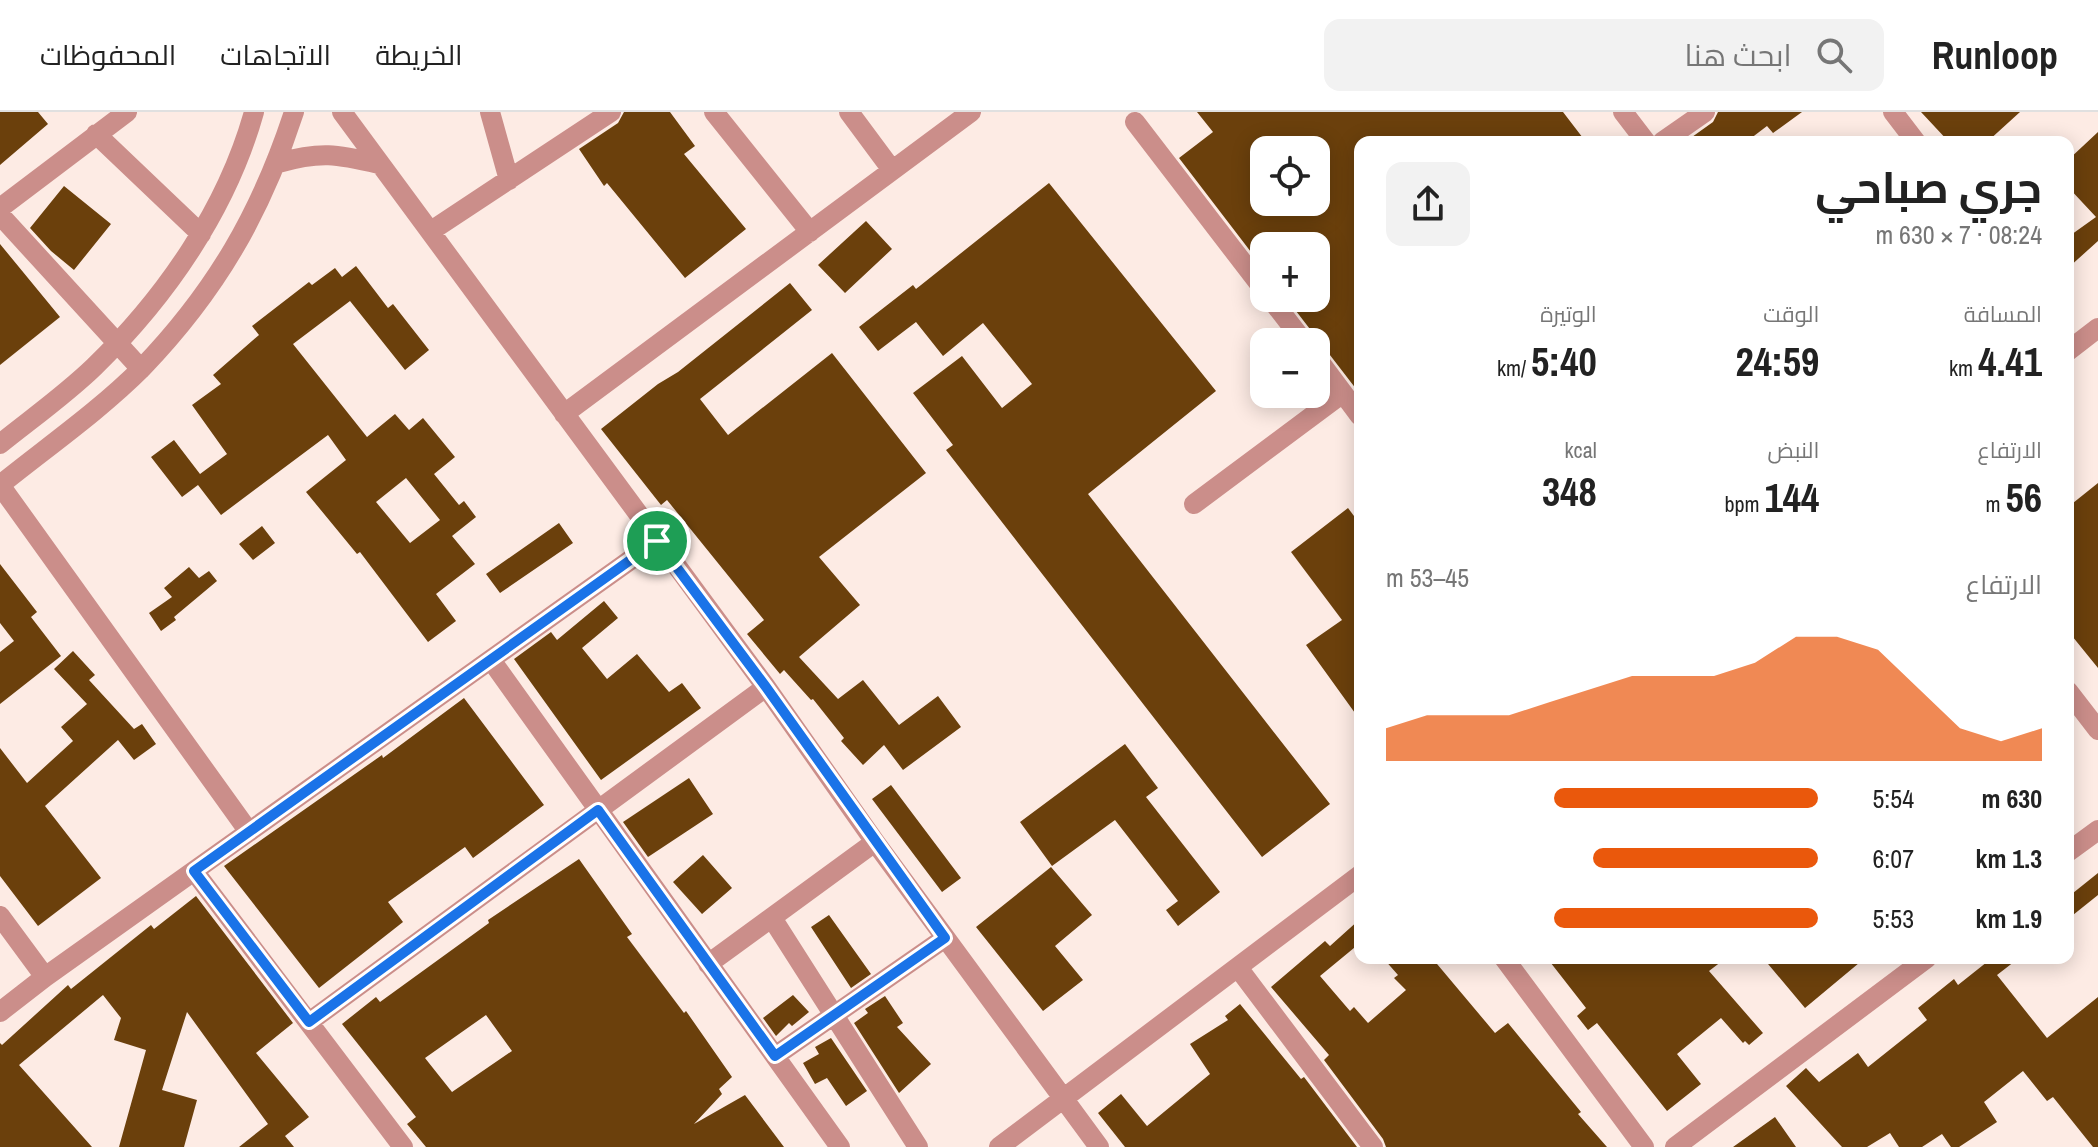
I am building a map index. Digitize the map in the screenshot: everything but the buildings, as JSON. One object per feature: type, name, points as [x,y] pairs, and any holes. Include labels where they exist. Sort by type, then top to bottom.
[{"type":"street","points":[[0,208],[127,112]]},
{"type":"street","points":[[0,444],[73,386],[117,343],[185,259],[229,184],[254,112]]},
{"type":"street","points":[[249,832],[0,485],[141,369],[175,330],[237,245],[278,163],[294,112]]},
{"type":"street","points":[[342,112],[766,687],[875,842],[1099,1147]]},
{"type":"street","points":[[490,112],[509,180]]},
{"type":"street","points":[[431,231],[611,112]]},
{"type":"street","points":[[714,112],[810,232]]},
{"type":"street","points":[[849,112],[892,170]]},
{"type":"street","points":[[564,414],[971,112]]},
{"type":"street","points":[[1623,112],[1641,136]]},
{"type":"street","points":[[1671,136],[1705,112]]},
{"type":"street","points":[[1893,112],[1911,136]]},
{"type":"street","points":[[1135,122],[1250,272]]},
{"type":"street","points":[[96,134],[201,234]]},
{"type":"street","points":[[278,163],[310,154],[327,153],[379,164]]},
{"type":"street","points":[[0,215],[141,369]]},
{"type":"street","points":[[1281,312],[1293,328]]},
{"type":"street","points":[[2074,345],[2098,328]]},
{"type":"street","points":[[1330,376],[1354,408]]},
{"type":"street","points":[[1194,504],[1343,393]]},
{"type":"street","points":[[0,1012],[657,541]]},
{"type":"street","points":[[491,660],[840,1147]]},
{"type":"street","points":[[309,1022],[766,687]]},
{"type":"street","points":[[2074,699],[2098,730]]},
{"type":"street","points":[[2074,848],[2098,830]]},
{"type":"street","points":[[708,964],[875,842]]},
{"type":"street","points":[[194,871],[403,1147]]},
{"type":"street","points":[[999,1147],[1354,880]]},
{"type":"street","points":[[0,916],[45,977]]},
{"type":"street","points":[[772,918],[918,1147]]},
{"type":"street","points":[[775,1056],[945,938]]},
{"type":"street","points":[[1508,964],[1644,1147]]},
{"type":"street","points":[[1675,1147],[1919,964]]},
{"type":"street","points":[[1239,969],[1373,1147]]},
{"type":"shaded area","points":[[0,112],[2098,112],[2098,1147],[0,1147]]},
{"type":"route","points":[[657,541],[766,687],[945,938],[775,1056],[598,810],[309,1022],[194,871],[657,541]]}]
